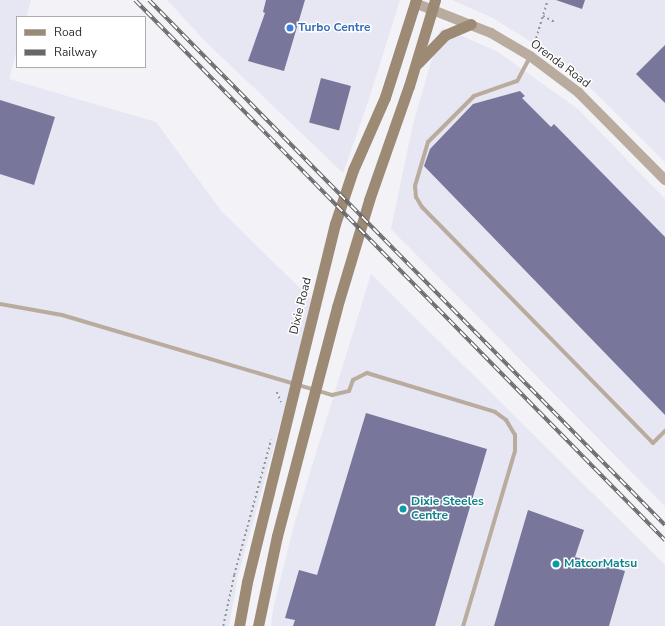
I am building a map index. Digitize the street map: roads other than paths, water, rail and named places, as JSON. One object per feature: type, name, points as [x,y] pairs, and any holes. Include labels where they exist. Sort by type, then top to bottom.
[{"type":"main road","name":"Dixie Road","points":[[239,626],[296,384],[344,193],[385,97],[414,2]]},
{"type":"main road","points":[[258,626],[263,592],[314,390],[369,200],[416,65],[434,5]]},
{"type":"main road","points":[[416,65],[445,35],[471,24]]},
{"type":"street","name":"Orenda Road","points":[[414,2],[434,5],[530,56],[587,101],[665,180]]},
{"type":"lane","points":[[530,56],[517,81],[474,96],[446,123],[424,150],[415,186],[416,197],[422,207],[653,443],[665,431]]},
{"type":"lane","points":[[0,304],[62,315],[332,395],[349,391],[353,380],[368,373],[488,410],[506,420],[515,435],[515,451],[463,626]]},
{"type":"railway","points":[[135,0],[665,540]]},
{"type":"railway","points":[[149,0],[665,525]]},
{"type":"place","name":"Turbo Centre","points":[[290,28]]},
{"type":"place","name":"Dixie Steeles Centre","points":[[403,509]]},
{"type":"place","name":"MatcorMatsu","points":[[556,564]]}]
